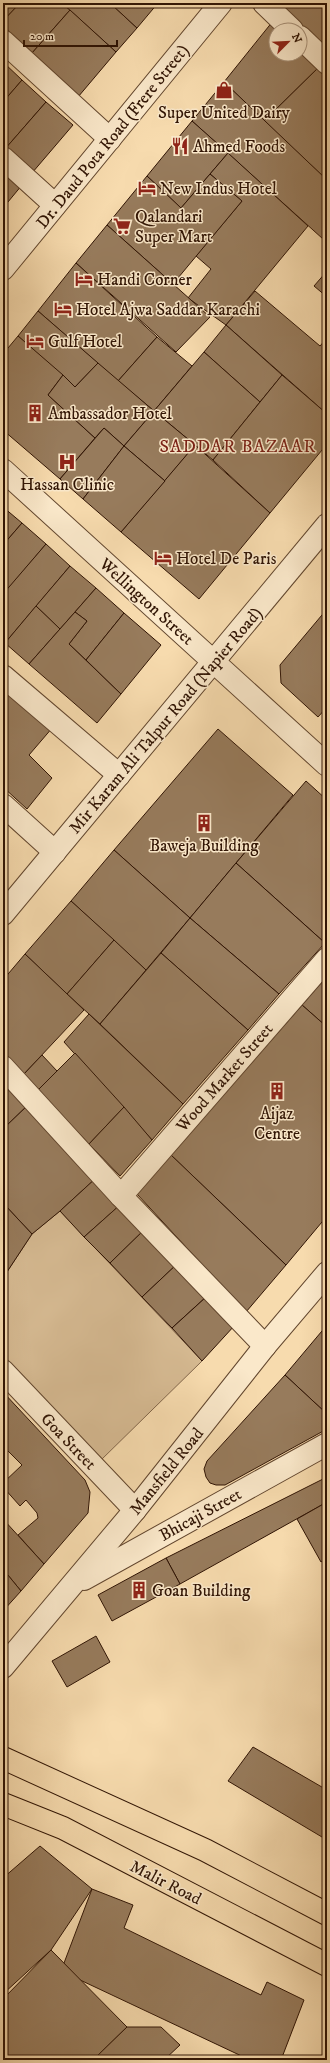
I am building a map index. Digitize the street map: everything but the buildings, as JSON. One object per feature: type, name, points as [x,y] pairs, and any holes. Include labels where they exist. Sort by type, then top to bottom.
[{"type":"main road","points":[[3,1758],[205,1850],[327,1914]]},
{"type":"main road","name":"Malir Road","points":[[3,1804],[63,1828],[327,1965]]},
{"type":"street","name":"Dr. Daud Pota Road (Frere Street)","points":[[6,259],[55,205],[221,3]]},
{"type":"street","points":[[264,3],[284,22]]},
{"type":"street","points":[[3,41],[110,139]]},
{"type":"street","points":[[308,45],[327,63]]},
{"type":"street","points":[[3,158],[55,205]]},
{"type":"street","name":"Wellington Street","points":[[3,470],[327,765]]},
{"type":"street","name":"Mir Karam Ali Talpur Road (Napier Road)","points":[[3,914],[327,525]]},
{"type":"street","points":[[3,676],[118,775]]},
{"type":"street","points":[[3,805],[55,852]]},
{"type":"street","name":"Wood Market Street","points":[[121,1196],[327,959]]},
{"type":"street","points":[[3,1067],[121,1196],[265,1346]]},
{"type":"street","name":"Mansfield Road","points":[[3,1667],[135,1510],[265,1346],[327,1273]]},
{"type":"street","name":"Goa Street","points":[[3,1371],[135,1510]]},
{"type":"street","name":"Bhicaji Street","points":[[72,1585],[327,1444]]},
{"type":"shaded area","points":[[60,1211],[202,1361],[100,1461],[3,1359],[3,1278],[32,1234]]},
{"type":"place","name":"Super United Dairy","points":[[224,90]]},
{"type":"place","name":"Ahmed Foods","points":[[180,146]]},
{"type":"place","name":"New Indus Hotel","points":[[147,188]]},
{"type":"place","name":"Qalandari Super Mart","points":[[122,226]]},
{"type":"place","name":"Handi Corner","points":[[84,279]]},
{"type":"place","name":"Hotel Ajwa Saddar Karachi","points":[[63,309]]},
{"type":"place","name":"Gulf Hotel","points":[[35,341]]},
{"type":"place","name":"Ambassador Hotel","points":[[35,413]]},
{"type":"place","name":"Hassan Clinic","points":[[67,462]]},
{"type":"place","name":"Hotel De Paris","points":[[163,558]]},
{"type":"place","name":"Baweja Building","points":[[204,823]]},
{"type":"place","name":"Aijaz Centre","points":[[277,1091]]},
{"type":"place","name":"Goan Building","points":[[139,1590]]},
{"type":"district","name":"SADDAR BAZAAR","points":[[238,446]]}]
